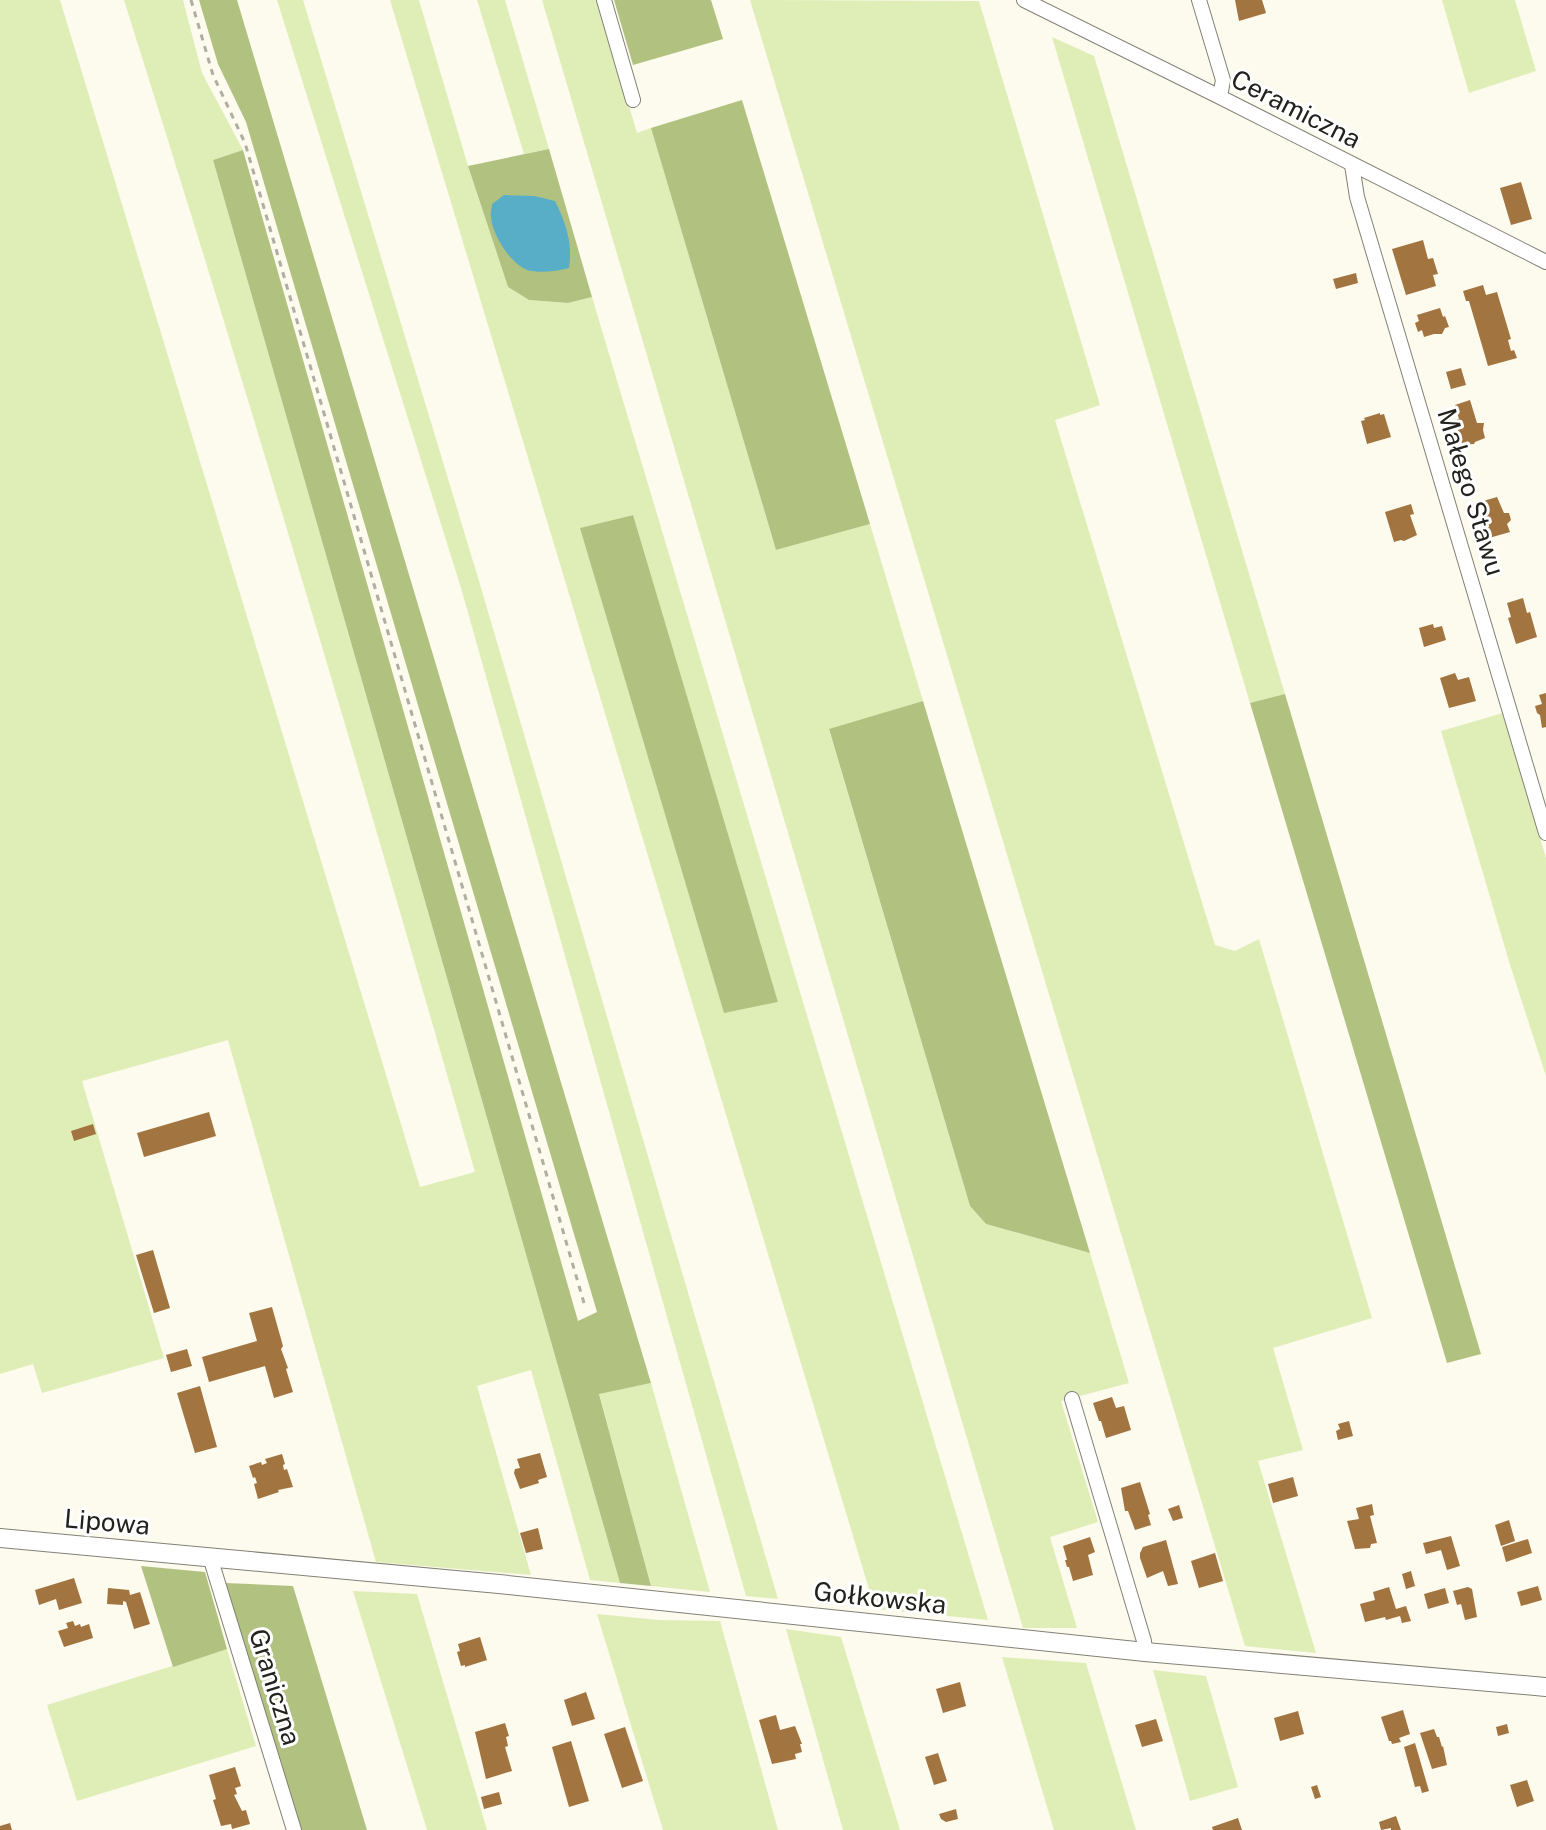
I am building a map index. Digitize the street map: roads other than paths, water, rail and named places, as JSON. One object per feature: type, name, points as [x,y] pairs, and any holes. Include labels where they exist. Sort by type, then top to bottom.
[{"type":"street","points":[[604,0],[633,100]]},
{"type":"street","name":"Ceramiczna","points":[[1024,0],[1546,262]]},
{"type":"street","points":[[1199,0],[1223,80],[1220,97]]},
{"type":"street","name":"Małego Stawu","points":[[1352,165],[1357,197],[1546,833]]},
{"type":"street","points":[[1072,1399],[1145,1652]]},
{"type":"street","name":"Lipowa","points":[[0,1538],[210,1557]]},
{"type":"street","name":"Gołkowska","points":[[210,1557],[1145,1652],[1546,1687]]},
{"type":"street","name":"Graniczna","points":[[210,1557],[294,1830]]},
{"type":"water","points":[[504,195],[535,196],[555,201],[568,234],[569,268],[531,271],[510,257],[495,232],[491,215],[492,204]]}]
